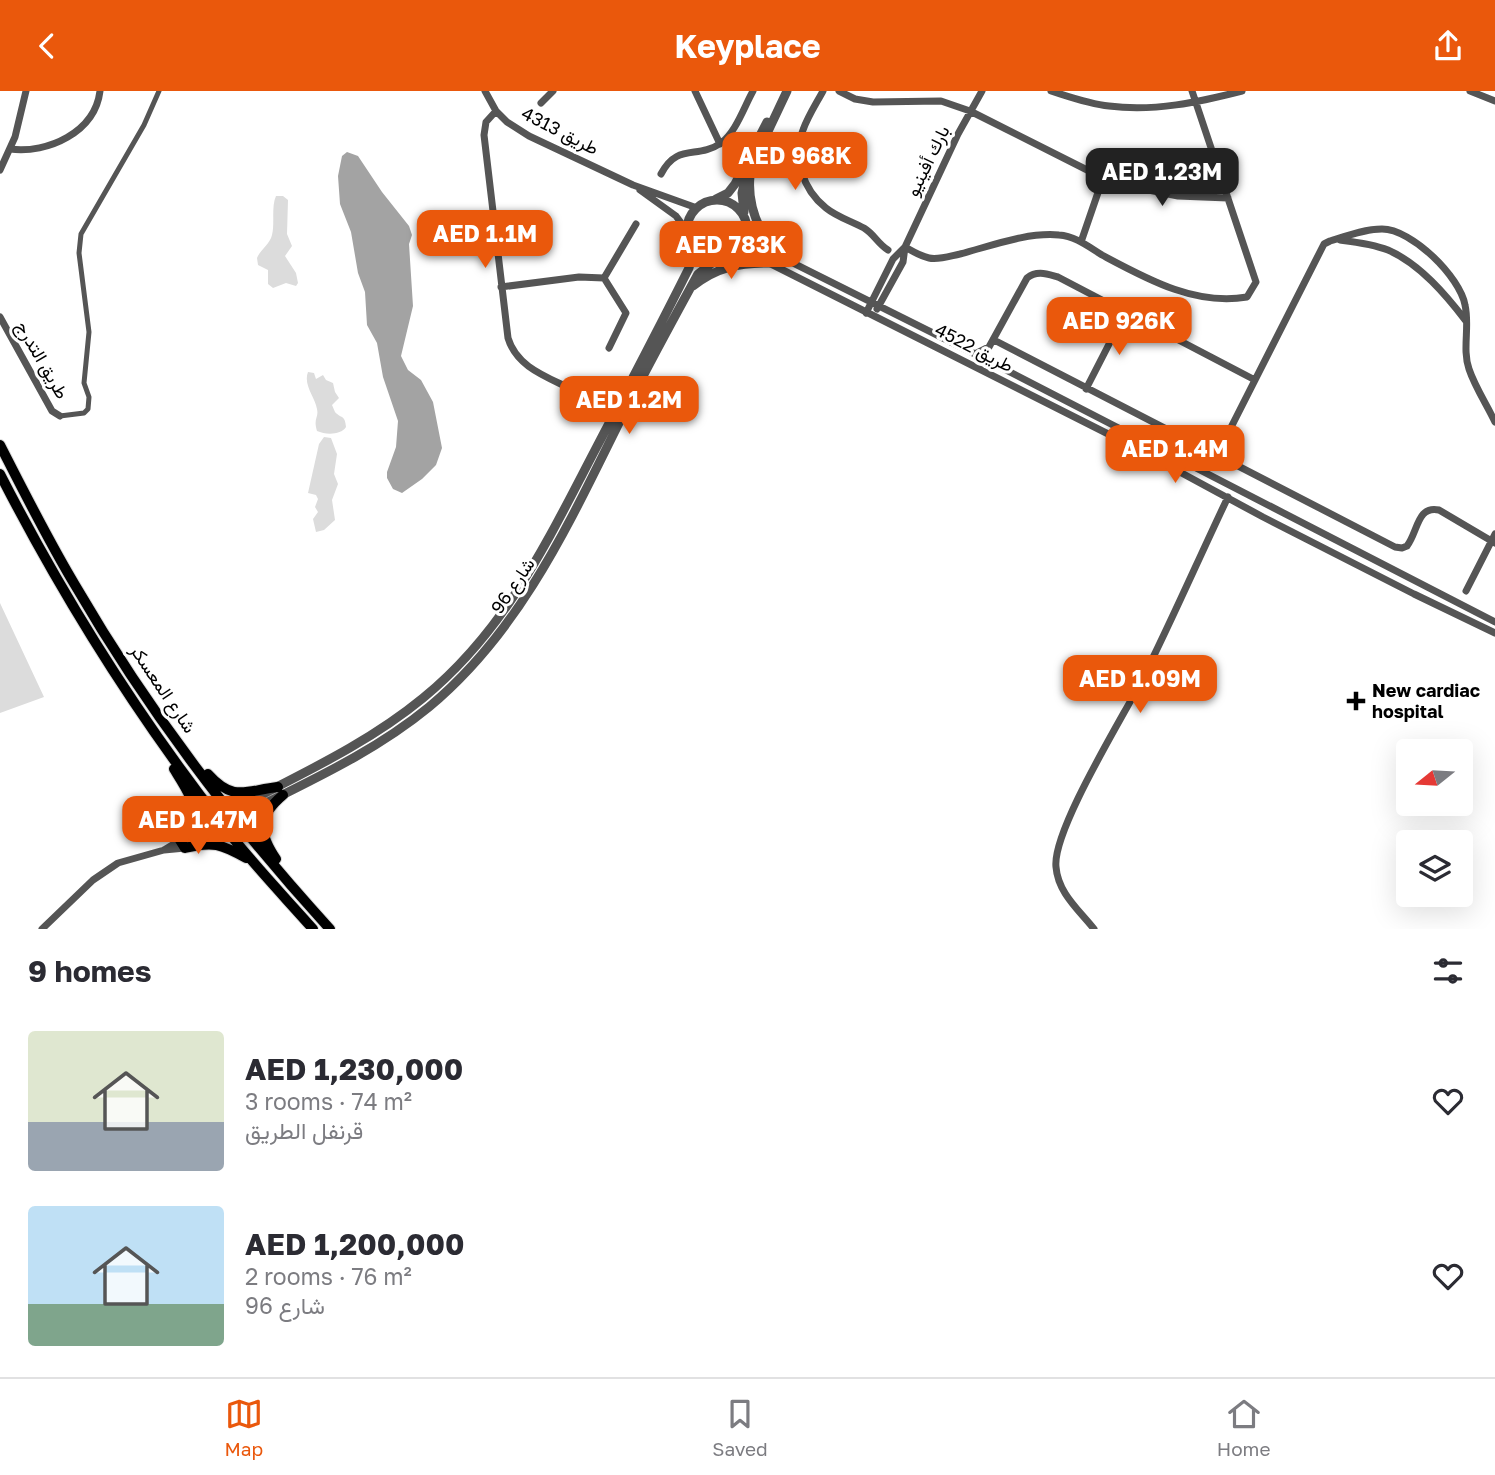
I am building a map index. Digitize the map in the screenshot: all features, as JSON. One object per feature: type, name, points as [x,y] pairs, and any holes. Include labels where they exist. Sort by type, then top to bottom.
[{"type":"main road","name":"شارع المعسكر","points":[[0,445],[74,584],[182,749],[232,815],[330,929]]},
{"type":"main road","name":"شارع المعسكر","points":[[0,474],[101,654],[158,737],[220,822],[313,929]]},
{"type":"main road","points":[[158,737],[161,751],[179,777],[193,807],[194,824],[183,844]]},
{"type":"main road","points":[[182,749],[195,758],[221,786],[232,792],[247,794],[281,791]]},
{"type":"main road","points":[[281,791],[267,810],[262,831],[268,847],[296,891]]},
{"type":"main road","points":[[183,844],[220,845],[255,863]]},
{"type":"street","points":[[0,170],[10,149],[26,91]]},
{"type":"street","points":[[10,149],[43,147],[78,130],[91,117],[100,91]]},
{"type":"street","points":[[60,416],[86,412],[88,409],[89,397],[84,383],[89,332],[79,253],[80,239],[144,125],[159,91]]},
{"type":"street","name":"طريق 4313","points":[[485,91],[496,111],[507,122],[529,136],[634,185],[697,208]]},
{"type":"street","points":[[541,103],[553,91]]},
{"type":"street","points":[[695,91],[720,144]]},
{"type":"street","points":[[661,174],[666,163],[680,153],[701,151],[720,144],[728,137],[753,91]]},
{"type":"street","points":[[781,103],[773,111],[728,193],[697,208],[690,216],[687,231],[693,250],[708,259],[716,260],[735,254],[742,247],[748,228],[742,193],[751,167],[787,91]]},
{"type":"street","points":[[822,91],[801,136],[799,153],[803,177],[810,191],[826,208],[865,229],[888,250]]},
{"type":"street","points":[[839,91],[855,99],[873,102],[941,100],[970,111],[1103,178],[1154,193],[1228,198]]},
{"type":"street","name":"بارك أفينيو","points":[[866,313],[893,260],[905,247],[982,91]]},
{"type":"street","points":[[1051,91],[1110,106],[1196,103],[1242,91]]},
{"type":"street","points":[[905,247],[921,255],[937,258],[1044,234],[1062,235],[1081,242],[1157,282],[1206,298],[1222,300],[1247,297],[1256,282],[1192,91]]},
{"type":"street","points":[[1470,91],[1495,101]]},
{"type":"street","points":[[496,111],[486,122],[484,135],[508,338],[513,352],[527,366],[577,392]]},
{"type":"street","points":[[751,167],[749,195],[752,207],[760,231],[777,255]]},
{"type":"street","points":[[1081,242],[1103,178]]},
{"type":"street","name":"طريق 4313","points":[[634,185],[676,216],[687,231]]},
{"type":"street","points":[[715,200],[733,204],[744,214]]},
{"type":"street","points":[[604,278],[636,224]]},
{"type":"street","name":"طريق 4522","points":[[748,228],[756,241],[777,255],[1495,622]]},
{"type":"street","points":[[1217,455],[1324,244],[1384,229],[1409,238],[1448,272],[1462,293],[1467,321],[1470,371],[1495,422]]},
{"type":"street","points":[[1336,239],[1380,248],[1405,260],[1432,283],[1467,321]]},
{"type":"street","name":"بارك أفينيو","points":[[874,317],[902,264],[905,247]]},
{"type":"street","name":"شارع 96","points":[[281,791],[404,713],[449,675],[496,623],[542,552],[689,268],[693,250]]},
{"type":"street","name":"طريق 4522","points":[[735,254],[751,255],[769,263],[1495,633]]},
{"type":"street","name":"شارع 96","points":[[220,822],[376,745],[428,708],[454,684],[505,627],[527,598],[554,552],[689,289],[698,274],[716,260]]},
{"type":"street","points":[[893,260],[902,264]]},
{"type":"street","points":[[689,289],[712,272],[724,268],[738,264],[769,263]]},
{"type":"street","points":[[992,363],[992,344],[1027,278],[1037,273],[1058,277],[1255,380]]},
{"type":"street","points":[[501,287],[579,277],[604,278]]},
{"type":"street","points":[[604,278],[626,313],[609,348]]},
{"type":"street","points":[[1086,389],[1126,311]]},
{"type":"street","name":"طريق التدرج","points":[[0,317],[52,411],[60,416]]},
{"type":"street","points":[[975,354],[992,344]]},
{"type":"street","points":[[992,344],[1395,547],[1407,546],[1425,510],[1439,510],[1494,539],[1466,591]]},
{"type":"street","points":[[1094,929],[1062,888],[1055,866],[1057,849],[1085,787],[1143,678],[1228,497]]},
{"type":"street","points":[[42,929],[93,880],[118,863],[183,844],[220,822]]},
{"type":"shaded area","points":[[347,152],[358,156],[409,226],[412,235],[409,244],[413,306],[401,356],[408,370],[421,380],[433,402],[442,448],[436,465],[402,493],[393,489],[387,478],[396,447],[398,421],[383,377],[377,343],[367,325],[365,292],[358,273],[351,232],[340,204],[338,176],[342,156]]},
{"type":"shaded area","points":[[276,196],[283,196],[288,200],[287,234],[292,246],[285,256],[296,273],[296,286],[286,283],[273,288],[268,284],[268,270],[258,265],[257,258],[272,235]]},
{"type":"shaded area","points":[[308,372],[314,373],[316,379],[323,375],[333,383],[339,398],[332,405],[335,412],[344,418],[346,427],[341,432],[329,434],[317,431],[317,409],[308,386]]},
{"type":"shaded area","points":[[324,437],[331,438],[337,454],[334,474],[338,484],[332,500],[335,520],[324,530],[316,532],[313,519],[318,512],[315,507],[318,499],[316,495],[308,493],[319,444]]},
{"type":"shaded area","points":[[0,603],[44,697],[0,713]]},
{"type":"place","name":"New cardiac hospital","points":[[1356,701]]}]
